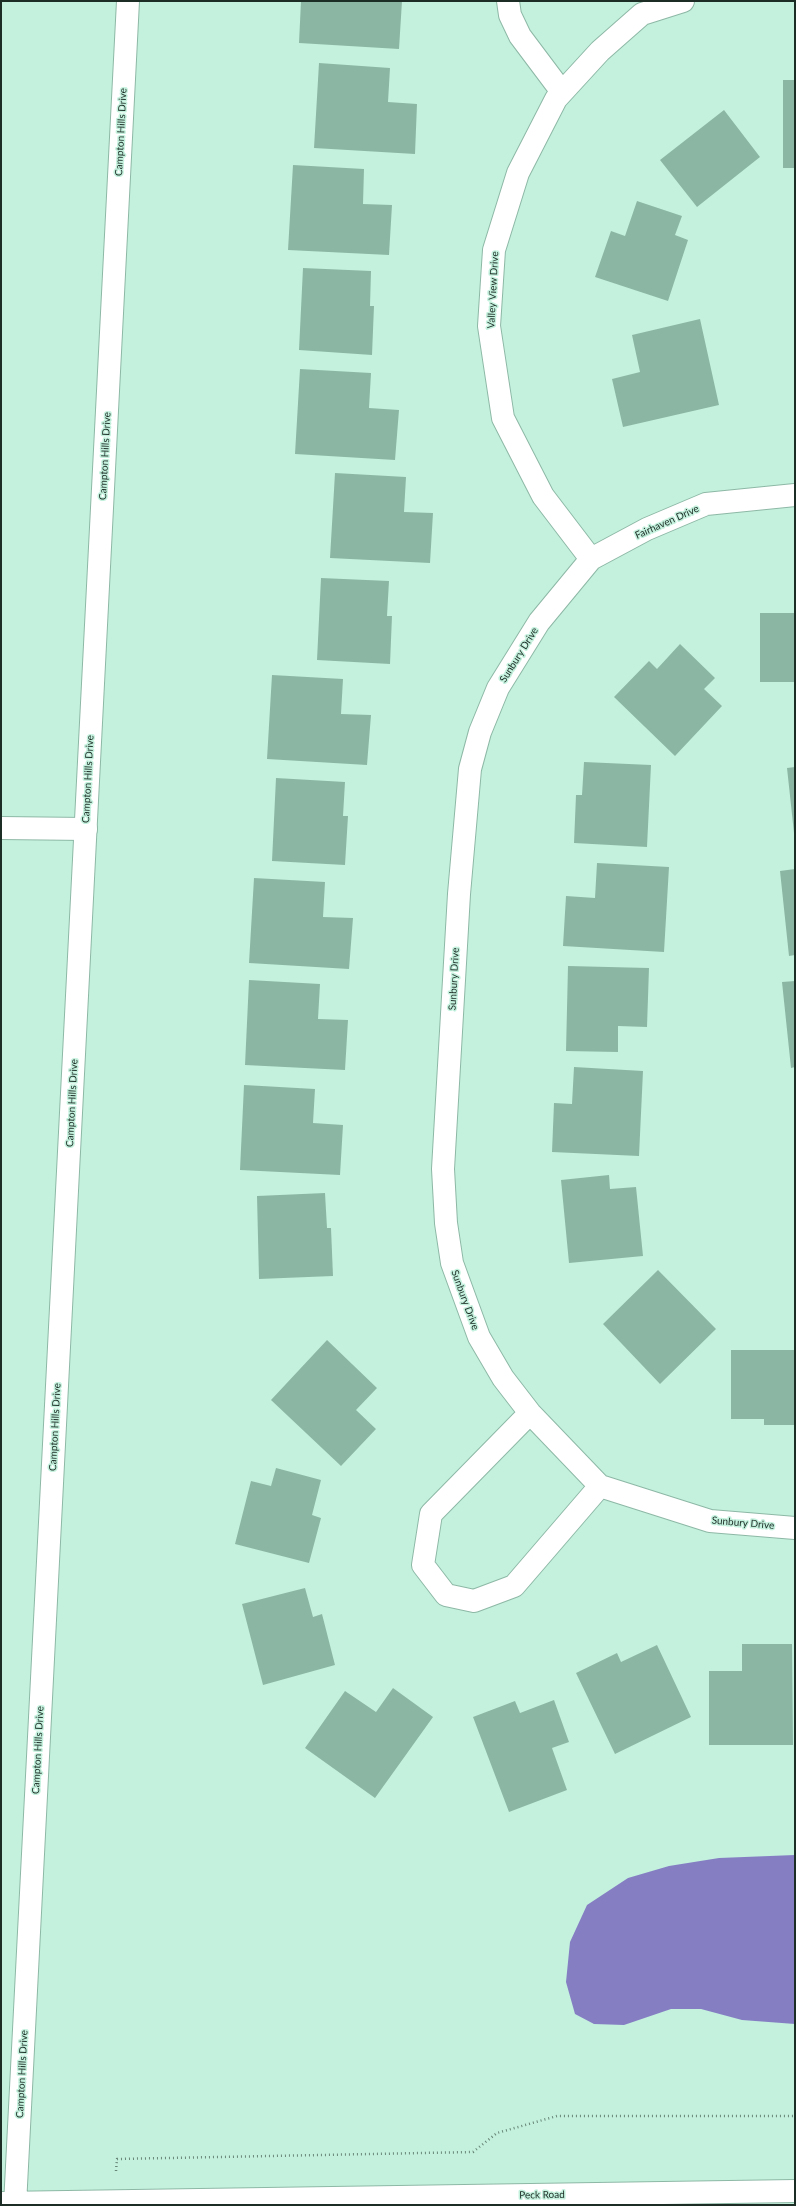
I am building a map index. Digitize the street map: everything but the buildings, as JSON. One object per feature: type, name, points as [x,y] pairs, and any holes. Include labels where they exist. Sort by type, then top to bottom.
[{"type":"street","name":"Campton Hills Drive","points":[[10,2204],[86,829],[128,1]]},
{"type":"street","points":[[508,1],[510,15],[520,36],[562,92]]},
{"type":"street","name":"Valley View Drive","points":[[591,559],[543,496],[503,418],[489,326],[494,250],[518,173],[556,99],[600,51],[650,6],[683,1]]},
{"type":"street","name":"Fairhaven Drive","points":[[591,559],[647,529],[706,504],[795,495]]},
{"type":"street","name":"Sunbury Drive","points":[[591,559],[539,622],[498,688],[480,732],[470,769],[464,823],[443,1169],[446,1223],[452,1264],[479,1337],[503,1378],[530,1413],[600,1486],[710,1521],[795,1528]]},
{"type":"street","points":[[1,828],[86,829]]},
{"type":"street","points":[[530,1413],[431,1514],[423,1565],[446,1596],[474,1601],[514,1586],[600,1486]]},
{"type":"street","name":"Peck Road","points":[[10,2204],[795,2191]]},
{"type":"path","points":[[116,2172],[117,2159],[473,2152],[497,2133],[557,2116],[795,2116]]},
{"type":"shaded area","points":[[795,1855],[795,2024],[742,2020],[701,2009],[671,2009],[624,2025],[594,2024],[575,2014],[566,1982],[570,1942],[587,1905],[628,1878],[669,1866],[719,1858]]}]
